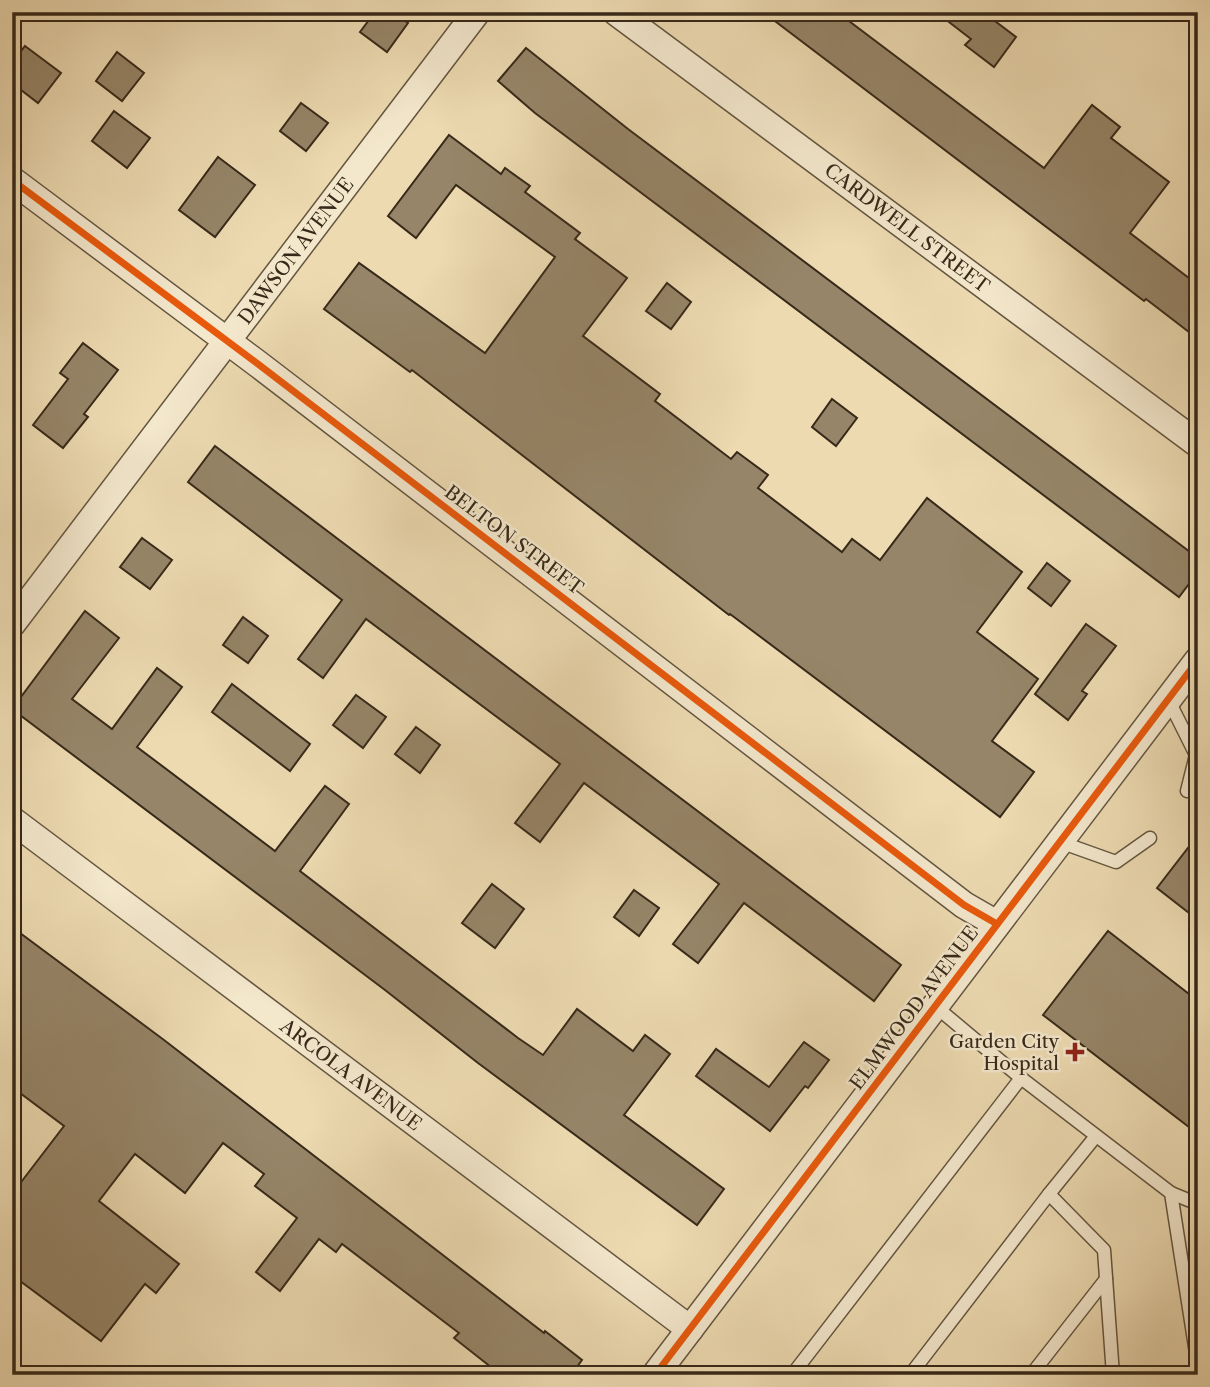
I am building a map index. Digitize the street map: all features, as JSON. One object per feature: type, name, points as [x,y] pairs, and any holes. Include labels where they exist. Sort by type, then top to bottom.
[{"type":"street","name":"DAWSON AVENUE","points":[[12,624],[477,12]]},
{"type":"street","name":"CARDWELL STREET","points":[[616,12],[1198,444]]},
{"type":"street","name":"BELTON STREET","points":[[12,180],[227,341],[964,905],[997,924]]},
{"type":"street","name":"ELMWOOD AVENUE","points":[[656,1375],[1198,660]]},
{"type":"street","name":"ARCOLA AVENUE","points":[[12,820],[690,1329]]},
{"type":"lane","points":[[1168,699],[1196,755],[1187,791]]},
{"type":"lane","points":[[1059,842],[1116,862],[1150,838]]},
{"type":"lane","points":[[935,1006],[1021,1078],[1171,1193],[1198,1204]]},
{"type":"lane","points":[[792,1375],[1021,1078]]},
{"type":"lane","points":[[910,1375],[1096,1136]]},
{"type":"lane","points":[[1171,1193],[1198,1366]]},
{"type":"lane","points":[[1049,1194],[1104,1250],[1113,1375]]},
{"type":"lane","points":[[1031,1375],[1106,1279]]},
{"type":"building","points":[[375,12],[394,12],[408,23],[387,52],[360,32]]},
{"type":"building","points":[[763,12],[837,12],[1044,168],[1092,105],[1120,127],[1111,138],[1169,182],[1130,233],[1198,285],[1198,339],[1146,299],[1144,301]]},
{"type":"building","points":[[936,12],[983,12],[1016,37],[994,67],[965,45],[971,39]]},
{"type":"building","points":[[25,46],[61,73],[38,103],[12,83],[12,63]]},
{"type":"building","points":[[526,48],[628,129],[1198,558],[1198,572],[1179,597],[535,113],[498,81]]},
{"type":"building","points":[[117,52],[144,73],[122,101],[96,81]]},
{"type":"building","points":[[301,103],[328,123],[306,151],[280,131]]},
{"type":"building","points":[[114,111],[150,138],[127,168],[92,141]]},
{"type":"building","points":[[449,135],[501,174],[505,168],[530,186],[525,192],[580,233],[575,239],[627,278],[583,336],[660,394],[655,401],[731,459],[737,452],[768,475],[758,488],[842,552],[852,539],[880,560],[927,498],[1022,572],[977,632],[1038,679],[992,741],[1034,772],[1000,817],[729,615],[412,370],[410,372],[324,309],[359,263],[485,353],[555,257],[456,185],[416,238],[388,216]]},
{"type":"building","points":[[218,157],[255,185],[215,237],[179,210]]},
{"type":"building","points":[[667,283],[691,302],[671,329],[646,311]]},
{"type":"building","points":[[83,343],[118,370],[84,414],[88,417],[63,448],[33,425],[68,379],[60,373]]},
{"type":"building","points":[[832,399],[857,418],[836,446],[812,427]]},
{"type":"building","points":[[215,446],[901,965],[874,1001],[744,903],[698,963],[673,944],[719,884],[584,783],[540,842],[515,823],[560,764],[366,619],[323,678],[298,659],[342,600],[188,482]]},
{"type":"building","points":[[142,538],[172,560],[150,589],[120,567]]},
{"type":"building","points":[[1047,563],[1070,581],[1051,606],[1028,588]]},
{"type":"building","points":[[85,611],[119,638],[72,699],[112,729],[157,668],[182,687],[137,747],[275,851],[325,786],[349,804],[300,871],[518,1038],[543,1055],[577,1009],[633,1051],[645,1035],[670,1054],[624,1115],[724,1189],[697,1225],[478,1063],[12,709]]},
{"type":"building","points":[[243,617],[268,636],[248,663],[223,645]]},
{"type":"building","points":[[1086,624],[1116,646],[1082,691],[1087,694],[1068,720],[1035,694]]},
{"type":"building","points":[[232,684],[310,744],[290,771],[212,712]]},
{"type":"building","points":[[356,695],[386,717],[363,748],[333,725]]},
{"type":"building","points":[[416,727],[440,745],[420,773],[395,754]]},
{"type":"building","points":[[1198,835],[1198,920],[1157,888]]},
{"type":"building","points":[[492,884],[524,909],[495,948],[462,923]]},
{"type":"building","points":[[634,890],[659,908],[639,936],[614,917]]},
{"type":"building","points":[[12,927],[582,1360],[571,1375],[501,1375],[454,1338],[459,1333],[342,1244],[336,1252],[319,1239],[280,1291],[256,1272],[297,1218],[255,1186],[264,1174],[223,1143],[185,1193],[135,1154],[99,1201],[179,1264],[156,1293],[145,1284],[101,1341],[12,1275],[12,1194],[64,1126],[12,1087]]},
{"type":"building","points":[[1108,931],[1198,1001],[1198,1134],[1043,1015]]},
{"type":"building","points":[[804,1042],[829,1060],[770,1131],[696,1076],[716,1049],[769,1087]]},
{"type":"cycle path","points":[[12,180],[258,364],[964,905],[997,924]]},
{"type":"cycle path","points":[[655,1375],[1198,660]]},
{"type":"place","name":"Garden City Hospital","points":[[1075,1052]]}]
